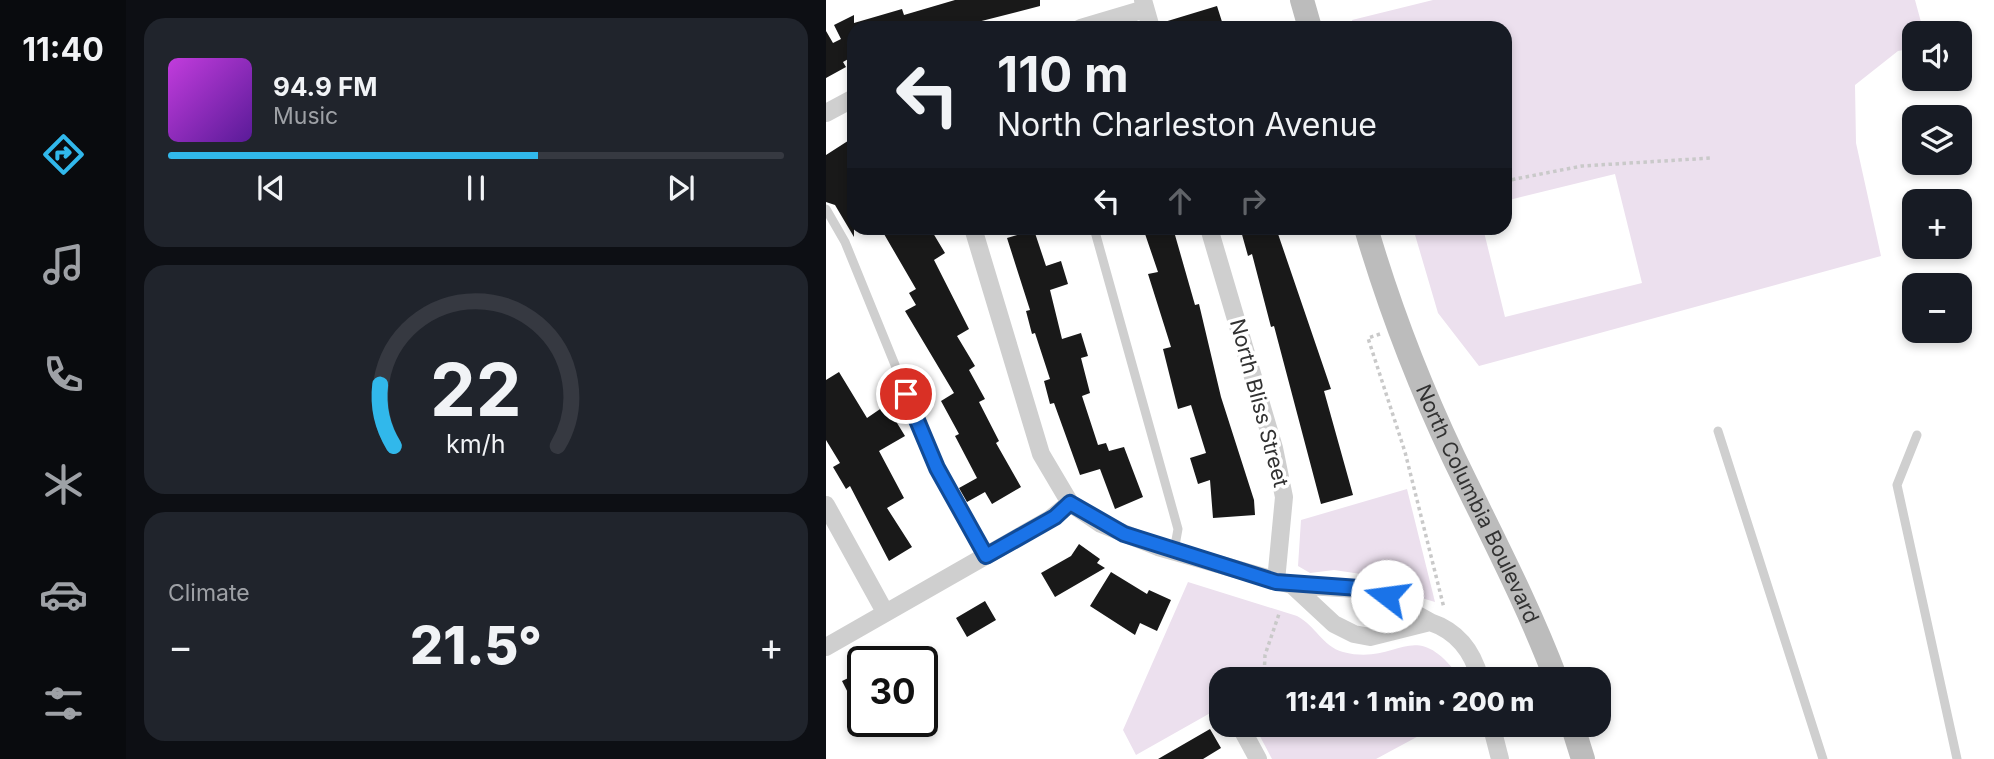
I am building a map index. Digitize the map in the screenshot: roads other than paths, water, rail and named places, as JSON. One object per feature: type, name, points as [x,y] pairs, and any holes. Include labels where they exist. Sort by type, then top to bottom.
[{"type":"main road","points":[[1302,0],[1308,21]]},
{"type":"main road","name":"North Columbia Boulevard","points":[[1368,235],[1398,326],[1449,446],[1517,581],[1551,667]]},
{"type":"main road","points":[[1576,737],[1583,759]]},
{"type":"street","points":[[1099,21],[1144,4],[1149,21]]},
{"type":"street","points":[[826,113],[847,102]]},
{"type":"street","points":[[976,235],[1030,424],[1041,454],[1070,503],[1101,524],[1174,551],[1284,583],[1372,590],[1456,636],[1473,658],[1476,667]]},
{"type":"street","name":"North Bliss Street","points":[[1211,235],[1274,448],[1284,497],[1284,583]]},
{"type":"street","points":[[826,647],[1055,517],[1070,503]]},
{"type":"street","points":[[826,505],[885,612]]},
{"type":"street","points":[[1284,583],[1341,629],[1354,634],[1370,637],[1430,622]]},
{"type":"street","points":[[1330,618],[1331,598],[1341,587]]},
{"type":"street","points":[[1387,631],[1395,613],[1392,600]]},
{"type":"street","points":[[1246,737],[1258,759]]},
{"type":"street","points":[[1494,737],[1500,759]]},
{"type":"lane","points":[[826,209],[849,250],[937,468],[986,556]]},
{"type":"lane","points":[[1096,235],[1178,528],[1174,551]]},
{"type":"lane","points":[[1718,431],[1823,759]]},
{"type":"lane","points":[[1917,435],[1897,485],[1957,759]]}]
